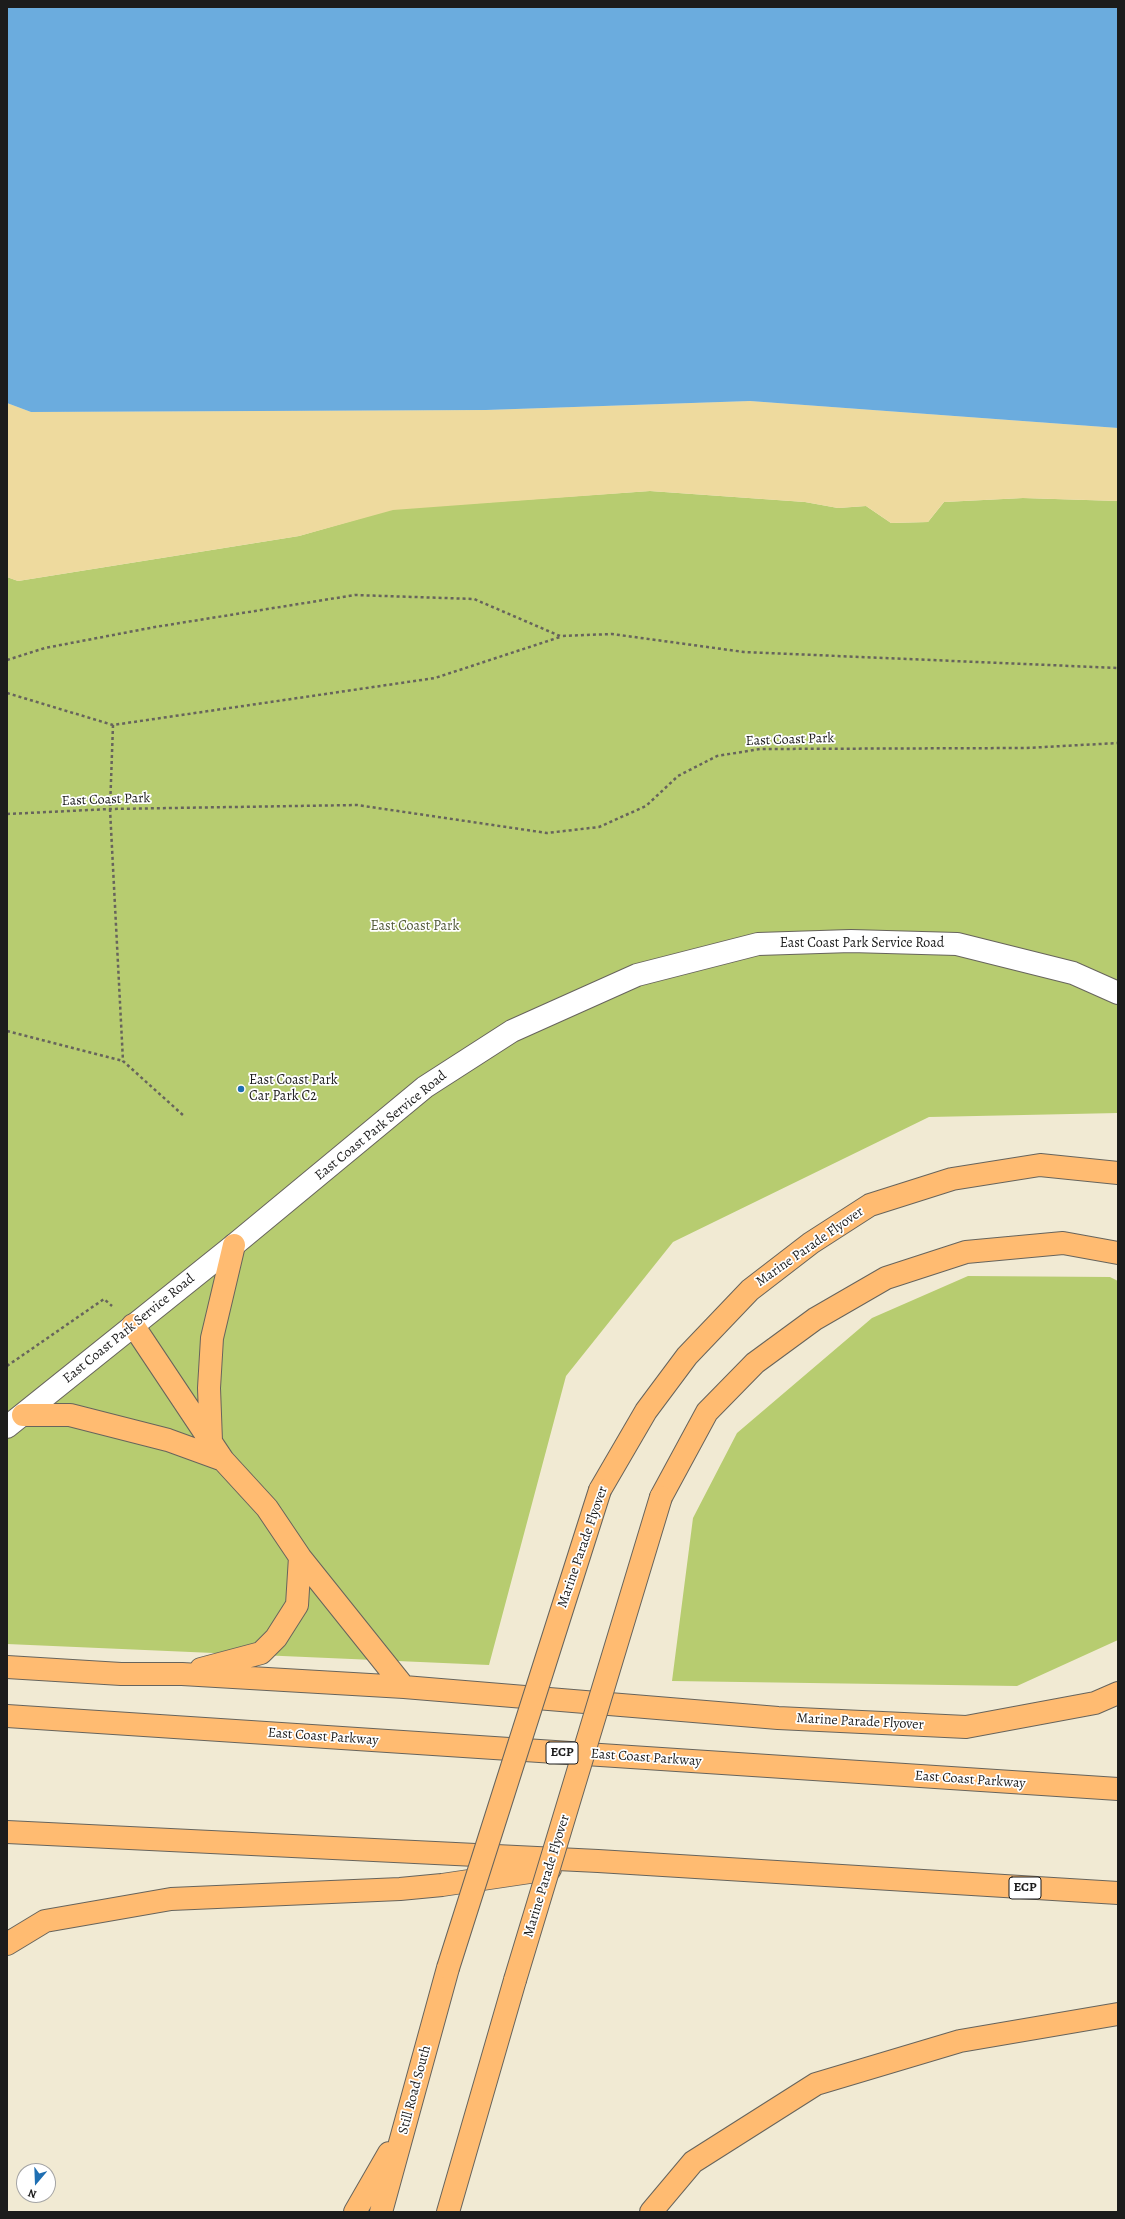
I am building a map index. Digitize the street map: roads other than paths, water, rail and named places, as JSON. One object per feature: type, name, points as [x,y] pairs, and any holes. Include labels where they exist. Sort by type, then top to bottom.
[{"type":"highway","name":"Marine Parade Flyover","points":[[448,1968],[600,1490],[646,1411],[687,1356],[750,1290],[811,1243],[870,1205],[952,1179],[1040,1164],[1118,1173]]},
{"type":"highway","name":"Marine Parade Flyover","points":[[448,2212],[515,1980],[661,1497],[707,1412],[755,1363],[815,1319],[886,1278],[966,1252],[1063,1243],[1118,1253]]},
{"type":"highway","points":[[211,1441],[209,1388],[212,1338],[234,1245]]},
{"type":"highway","points":[[133,1325],[223,1460],[267,1508],[300,1557],[404,1687]]},
{"type":"highway","points":[[15,1421],[70,1415],[168,1440],[223,1460]]},
{"type":"highway","points":[[7,1667],[122,1674],[182,1674],[261,1653],[276,1638],[297,1605],[300,1557]]},
{"type":"highway","name":"Marine Parade Flyover","points":[[182,1674],[404,1687],[778,1718],[966,1727],[1095,1703],[1118,1693]]},
{"type":"highway","name":"East Coast Parkway","points":[[7,1716],[1118,1789]]},
{"type":"highway","name":"ECP","points":[[7,1832],[598,1862],[1118,1894]]},
{"type":"highway","points":[[7,1944],[45,1921],[172,1898],[400,1889],[442,1885],[598,1862]]},
{"type":"highway","name":"Still Road South","points":[[381,2212],[448,1968]]},
{"type":"highway","points":[[651,2212],[693,2162],[816,2084],[960,2041],[1118,2014]]},
{"type":"highway","points":[[355,2212],[406,2124]]},
{"type":"street","name":"East Coast Park Service Road","points":[[15,1421],[234,1245],[425,1087],[512,1031],[637,975],[758,944],[851,941],[949,944],[1073,973],[1118,993]]},
{"type":"water","points":[[7,7],[1118,7],[1118,428],[750,401],[486,410],[31,412],[7,403]]},
{"type":"place","name":"East Coast Park Car Park C2","points":[[241,1089]]},
{"type":"park label","name":"East Coast Park","points":[[415,927]]}]
